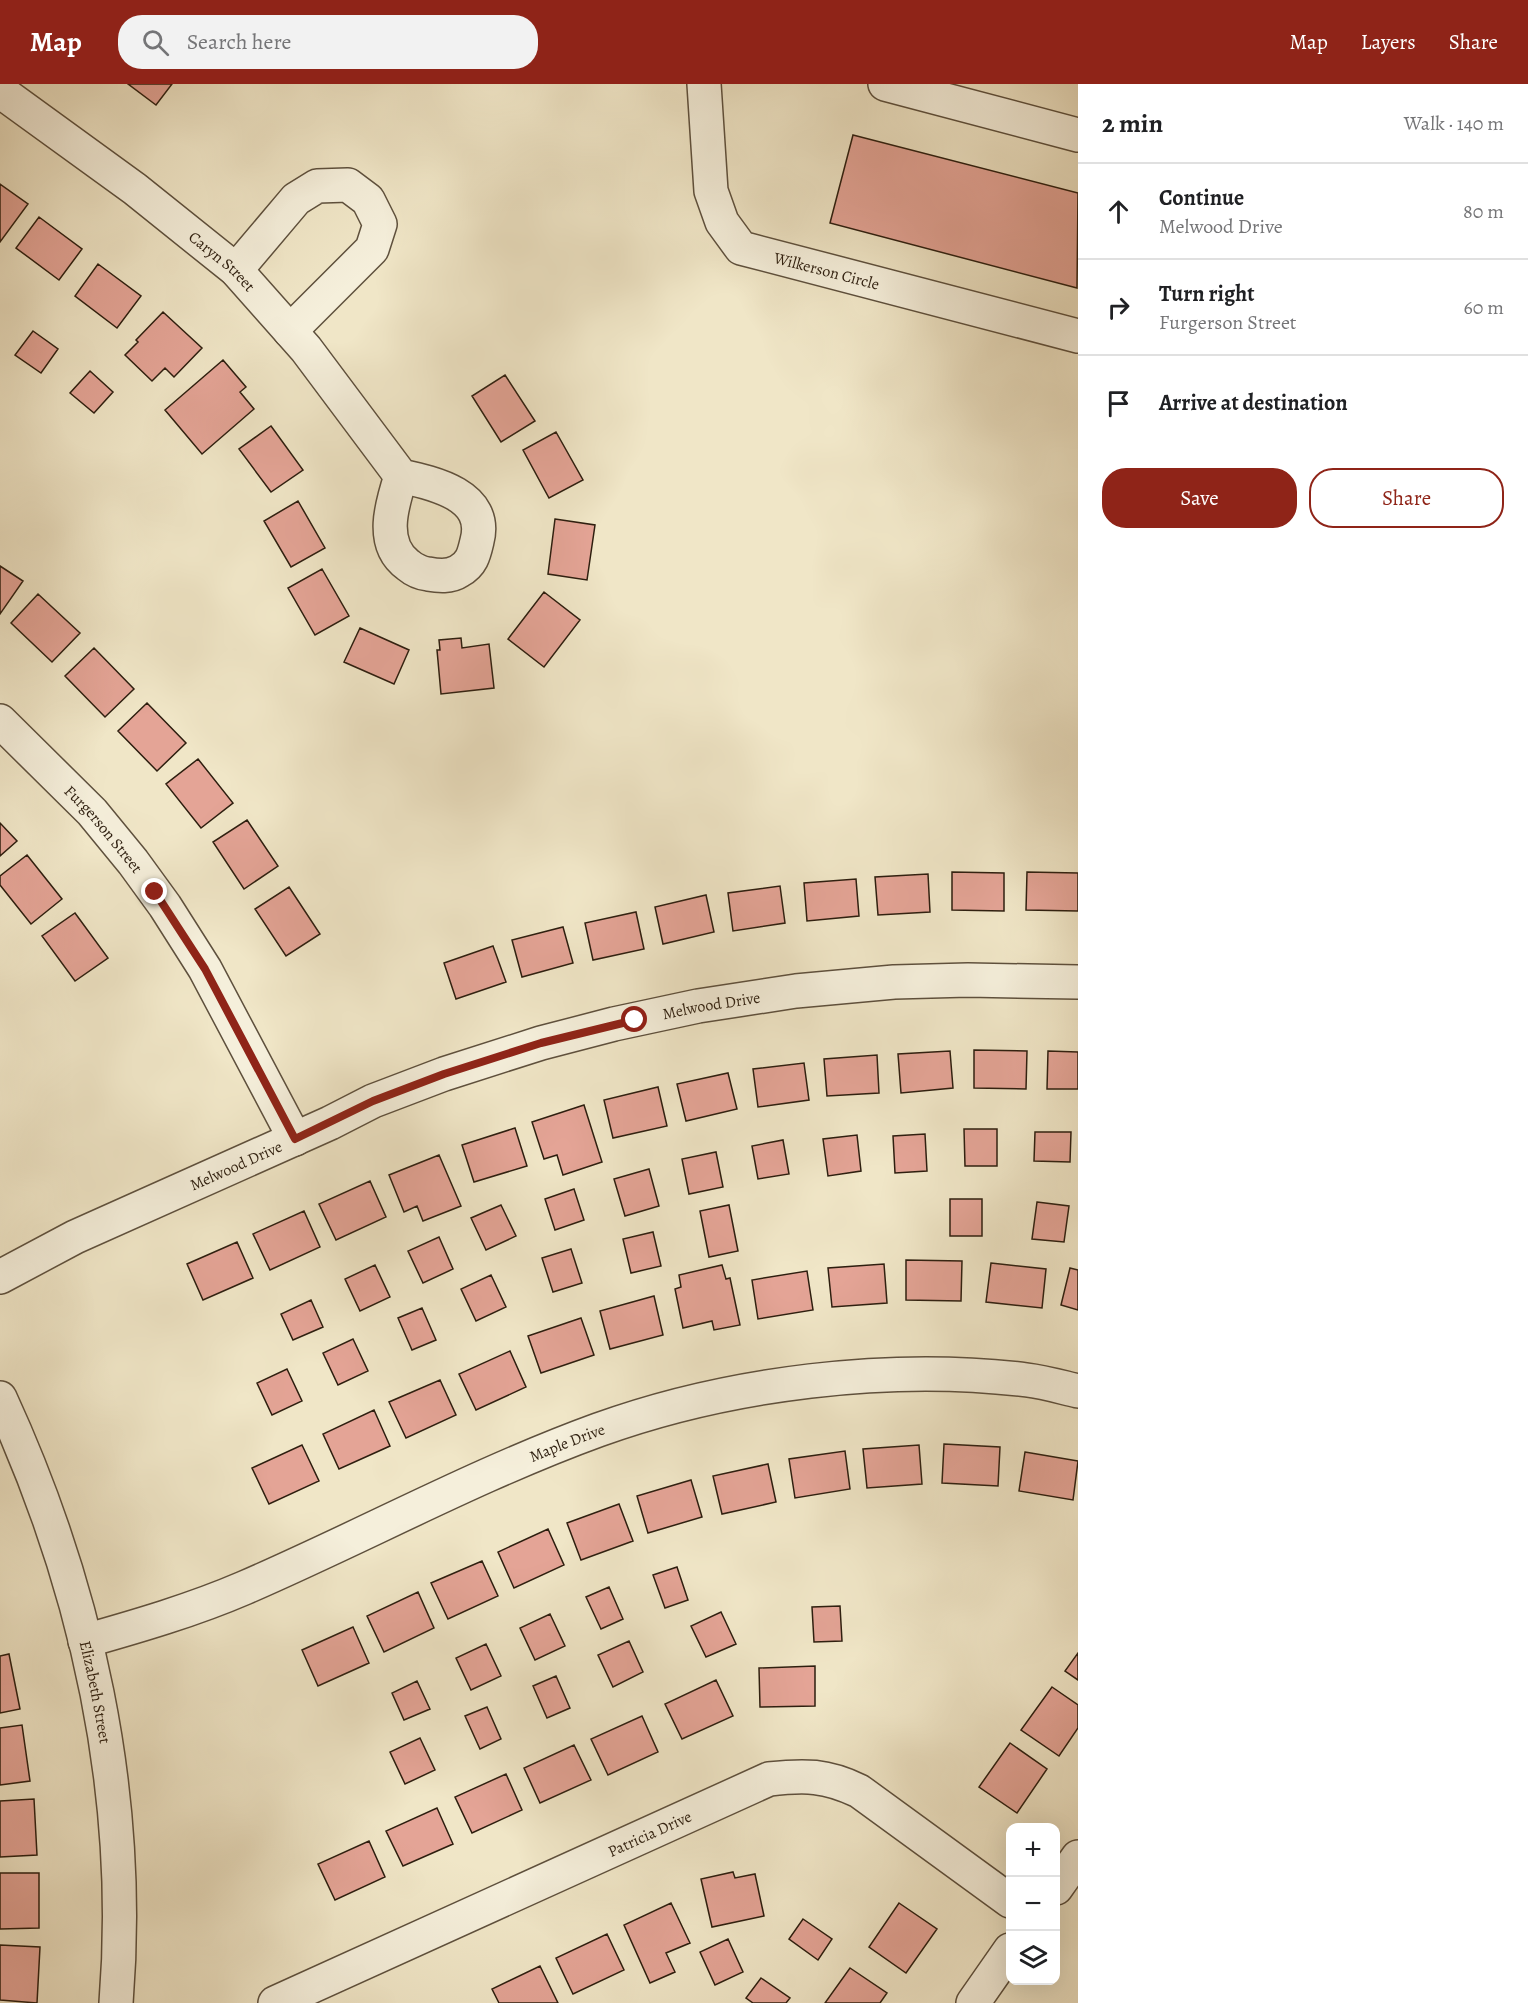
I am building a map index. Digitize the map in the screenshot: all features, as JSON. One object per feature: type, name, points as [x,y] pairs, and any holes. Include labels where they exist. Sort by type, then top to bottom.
[{"type":"street","name":"Wilkerson Circle","points":[[704,84],[711,191],[722,222],[741,248],[1078,336]]},
{"type":"street","points":[[885,84],[1078,135]]},
{"type":"street","name":"Caryn Street","points":[[0,91],[135,189],[236,270],[306,349],[401,476]]},
{"type":"street","points":[[236,270],[296,199],[316,186],[348,184],[368,200],[380,224],[372,249],[290,331]]},
{"type":"street","name":"Furgerson Street","points":[[0,721],[92,812],[134,862],[205,969],[295,1139]]},
{"type":"street","name":"Melwood Drive","points":[[0,1277],[75,1237],[295,1139],[373,1101],[444,1074],[541,1043],[698,1006],[796,991],[894,982],[989,980],[1078,982]]},
{"type":"street","name":"Maple Drive","points":[[85,1641],[168,1616],[242,1589],[527,1458],[598,1430],[653,1412],[765,1387],[822,1379],[899,1375],[975,1376],[1028,1380],[1078,1391]]},
{"type":"street","name":"Elizabeth Street","points":[[0,1398],[34,1473],[62,1551],[78,1607],[108,1755],[119,1883],[116,2003]]},
{"type":"street","name":"Patricia Drive","points":[[274,2003],[769,1779],[802,1775],[822,1777],[860,1791],[1006,1896]]},
{"type":"street","points":[[1060,1882],[1078,1857]]},
{"type":"street","points":[[973,2003],[1006,1957]]},
{"type":"building","points":[[128,84],[172,84],[156,105]]},
{"type":"building","points":[[853,135],[1078,193],[1077,288],[830,223]]},
{"type":"building","points":[[0,184],[28,204],[0,242]]},
{"type":"building","points":[[39,217],[82,249],[59,280],[16,248]]},
{"type":"building","points":[[98,264],[141,296],[117,328],[75,296]]},
{"type":"building","points":[[163,312],[202,348],[174,377],[165,368],[152,381],[125,355]]},
{"type":"building","points":[[33,331],[58,349],[41,373],[15,355]]},
{"type":"building","points":[[223,360],[246,387],[240,392],[254,409],[202,454],[165,410]]},
{"type":"building","points":[[90,371],[113,392],[94,413],[70,393]]},
{"type":"building","points":[[505,375],[535,421],[501,442],[472,396]]},
{"type":"building","points":[[271,426],[303,470],[271,492],[239,449]]},
{"type":"building","points":[[556,432],[583,480],[549,498],[523,450]]},
{"type":"building","points":[[298,501],[325,548],[291,567],[264,521]]},
{"type":"building","points":[[555,519],[595,525],[587,580],[548,574]]},
{"type":"building","points":[[0,566],[23,581],[0,614]]},
{"type":"building","points":[[322,569],[349,616],[315,635],[288,588]]},
{"type":"building","points":[[544,592],[580,620],[544,667],[508,639]]},
{"type":"building","points":[[38,594],[80,633],[52,662],[11,623]]},
{"type":"building","points":[[360,628],[409,650],[394,684],[344,662]]},
{"type":"building","points":[[461,638],[462,648],[489,644],[494,688],[441,694],[437,650],[440,650],[439,640]]},
{"type":"building","points":[[94,648],[134,689],[105,717],[65,676]]},
{"type":"building","points":[[147,703],[186,743],[157,771],[118,731]]},
{"type":"building","points":[[198,759],[233,803],[201,828],[166,784]]},
{"type":"building","points":[[247,820],[278,866],[244,889],[213,842]]},
{"type":"building","points":[[0,823],[17,841],[0,856]]},
{"type":"building","points":[[27,855],[62,899],[31,924],[0,885],[0,876]]},
{"type":"building","points":[[952,872],[1004,873],[1004,911],[952,910]]},
{"type":"building","points":[[1027,872],[1078,873],[1078,911],[1026,910]]},
{"type":"building","points":[[928,874],[930,912],[878,915],[875,877]]},
{"type":"building","points":[[856,879],[859,916],[807,921],[804,883]]},
{"type":"building","points":[[780,886],[785,923],[733,931],[728,893]]},
{"type":"building","points":[[289,887],[320,934],[286,956],[255,909]]},
{"type":"building","points":[[706,895],[714,932],[663,944],[655,907]]},
{"type":"building","points":[[636,912],[644,949],[593,960],[585,923]]},
{"type":"building","points":[[75,913],[108,958],[75,981],[42,936]]},
{"type":"building","points":[[563,927],[573,963],[522,977],[512,940]]},
{"type":"building","points":[[493,946],[506,982],[456,999],[444,963]]},
{"type":"building","points":[[974,1050],[1027,1051],[1026,1089],[974,1088]]},
{"type":"building","points":[[950,1051],[953,1088],[901,1093],[898,1054]]},
{"type":"building","points":[[1048,1051],[1078,1052],[1078,1089],[1047,1089]]},
{"type":"building","points":[[877,1055],[879,1093],[827,1096],[824,1059]]},
{"type":"building","points":[[804,1063],[809,1100],[758,1107],[753,1069]]},
{"type":"building","points":[[728,1073],[737,1109],[686,1121],[677,1084]]},
{"type":"building","points":[[658,1087],[667,1126],[613,1138],[604,1100]]},
{"type":"building","points":[[584,1105],[602,1162],[563,1175],[557,1155],[544,1159],[532,1122]]},
{"type":"building","points":[[515,1128],[527,1166],[474,1182],[462,1145]]},
{"type":"building","points":[[964,1129],[997,1129],[997,1166],[965,1166]]},
{"type":"building","points":[[1035,1132],[1071,1132],[1070,1162],[1034,1161]]},
{"type":"building","points":[[925,1134],[927,1171],[895,1173],[893,1136]]},
{"type":"building","points":[[857,1135],[861,1171],[828,1176],[823,1139]]},
{"type":"building","points":[[783,1140],[789,1174],[758,1179],[752,1146]]},
{"type":"building","points":[[716,1152],[723,1187],[689,1194],[682,1159]]},
{"type":"building","points":[[439,1155],[461,1206],[423,1221],[417,1206],[404,1212],[389,1175]]},
{"type":"building","points":[[649,1169],[659,1206],[625,1216],[614,1179]]},
{"type":"building","points":[[370,1181],[386,1217],[336,1240],[319,1204]]},
{"type":"building","points":[[574,1189],[584,1220],[555,1230],[545,1199]]},
{"type":"building","points":[[950,1199],[982,1199],[982,1236],[950,1236]]},
{"type":"building","points":[[1037,1202],[1069,1206],[1064,1242],[1032,1239]]},
{"type":"building","points":[[501,1205],[516,1236],[486,1250],[471,1218]]},
{"type":"building","points":[[729,1205],[738,1251],[709,1257],[700,1211]]},
{"type":"building","points":[[304,1211],[320,1247],[270,1270],[253,1234]]},
{"type":"building","points":[[653,1232],[661,1266],[631,1273],[623,1239]]},
{"type":"building","points":[[439,1237],[453,1269],[423,1283],[408,1251]]},
{"type":"building","points":[[237,1242],[253,1278],[203,1300],[187,1264]]},
{"type":"building","points":[[571,1249],[582,1283],[553,1292],[542,1258]]},
{"type":"building","points":[[906,1260],[962,1261],[961,1301],[906,1300]]},
{"type":"building","points":[[991,1263],[1046,1269],[1042,1308],[986,1302]]},
{"type":"building","points":[[884,1264],[887,1303],[832,1307],[828,1268]]},
{"type":"building","points":[[375,1265],[390,1297],[360,1311],[345,1279]]},
{"type":"building","points":[[722,1265],[726,1279],[730,1278],[740,1325],[714,1330],[712,1321],[683,1328],[675,1289],[681,1287],[679,1275]]},
{"type":"building","points":[[1070,1268],[1078,1270],[1078,1310],[1061,1305]]},
{"type":"building","points":[[807,1271],[813,1310],[758,1319],[752,1280]]},
{"type":"building","points":[[491,1275],[506,1307],[476,1321],[461,1289]]},
{"type":"building","points":[[654,1296],[663,1335],[610,1349],[600,1311]]},
{"type":"building","points":[[311,1300],[323,1327],[293,1340],[281,1314]]},
{"type":"building","points":[[422,1308],[436,1340],[412,1350],[398,1318]]},
{"type":"building","points":[[581,1318],[594,1355],[541,1373],[528,1336]]},
{"type":"building","points":[[353,1339],[368,1371],[338,1385],[323,1353]]},
{"type":"building","points":[[510,1351],[526,1387],[476,1410],[459,1374]]},
{"type":"building","points":[[287,1369],[302,1401],[272,1415],[257,1383]]},
{"type":"building","points":[[440,1380],[456,1415],[406,1438],[389,1402]]},
{"type":"building","points":[[374,1410],[390,1446],[339,1469],[323,1434]]},
{"type":"building","points":[[944,1444],[1000,1447],[998,1486],[942,1483]]},
{"type":"building","points":[[302,1445],[319,1481],[269,1504],[252,1468]]},
{"type":"building","points":[[919,1445],[922,1484],[867,1488],[863,1449]]},
{"type":"building","points":[[845,1451],[850,1489],[795,1498],[789,1459]]},
{"type":"building","points":[[1025,1452],[1078,1461],[1073,1500],[1019,1491]]},
{"type":"building","points":[[768,1464],[776,1502],[722,1514],[713,1476]]},
{"type":"building","points":[[691,1480],[702,1517],[648,1533],[637,1496]]},
{"type":"building","points":[[619,1504],[633,1541],[581,1560],[567,1523]]},
{"type":"building","points":[[548,1529],[564,1565],[514,1588],[498,1552]]},
{"type":"building","points":[[482,1561],[498,1596],[448,1619],[431,1583]]},
{"type":"building","points":[[677,1567],[688,1600],[665,1608],[653,1575]]},
{"type":"building","points":[[609,1587],[623,1619],[601,1629],[586,1597]]},
{"type":"building","points":[[418,1592],[434,1628],[384,1652],[367,1616]]},
{"type":"building","points":[[840,1606],[842,1641],[814,1642],[812,1607]]},
{"type":"building","points":[[721,1612],[736,1644],[706,1657],[691,1626]]},
{"type":"building","points":[[550,1614],[565,1646],[535,1660],[520,1628]]},
{"type":"building","points":[[353,1627],[369,1663],[318,1686],[302,1650]]},
{"type":"building","points":[[629,1641],[643,1672],[613,1687],[598,1655]]},
{"type":"building","points":[[486,1644],[501,1676],[471,1690],[456,1658]]},
{"type":"building","points":[[1078,1653],[1078,1680],[1065,1671]]},
{"type":"building","points":[[9,1654],[20,1709],[0,1713],[0,1656]]},
{"type":"building","points":[[815,1666],[815,1706],[760,1707],[759,1668]]},
{"type":"building","points":[[556,1676],[570,1708],[547,1718],[533,1686]]},
{"type":"building","points":[[716,1680],[733,1716],[682,1739],[665,1704]]},
{"type":"building","points":[[417,1681],[430,1709],[404,1720],[392,1693]]},
{"type":"building","points":[[1052,1687],[1078,1705],[1078,1728],[1059,1756],[1021,1730]]},
{"type":"building","points":[[487,1707],[501,1739],[480,1749],[465,1716]]},
{"type":"building","points":[[642,1716],[658,1752],[608,1775],[591,1739]]},
{"type":"building","points":[[22,1725],[30,1781],[0,1785],[0,1728]]},
{"type":"building","points":[[420,1738],[435,1770],[405,1784],[390,1752]]},
{"type":"building","points":[[1010,1743],[1047,1769],[1017,1813],[979,1787]]},
{"type":"building","points":[[574,1745],[591,1780],[540,1803],[524,1768]]},
{"type":"building","points":[[506,1774],[522,1810],[472,1833],[455,1797]]},
{"type":"building","points":[[34,1799],[37,1855],[0,1857],[0,1801]]},
{"type":"building","points":[[437,1808],[453,1844],[403,1866],[386,1831]]},
{"type":"building","points":[[369,1841],[385,1877],[335,1900],[318,1864]]},
{"type":"building","points":[[733,1872],[735,1878],[755,1874],[764,1916],[712,1927],[701,1879]]},
{"type":"building","points":[[0,1873],[39,1873],[39,1928],[0,1929]]},
{"type":"building","points":[[671,1903],[690,1943],[666,1953],[675,1972],[650,1983],[624,1925]]},
{"type":"building","points":[[899,1903],[937,1929],[906,1973],[869,1947]]},
{"type":"building","points":[[803,1919],[832,1939],[818,1960],[789,1939]]},
{"type":"building","points":[[607,1934],[624,1970],[573,1994],[556,1958]]},
{"type":"building","points":[[728,1939],[743,1972],[715,1985],[700,1952]]},
{"type":"building","points":[[0,1945],[40,1947],[37,2003],[0,2000]]},
{"type":"building","points":[[540,1966],[558,2003],[499,2003],[492,1989]]},
{"type":"building","points":[[850,1968],[887,1993],[880,2003],[825,2003]]},
{"type":"building","points":[[761,1978],[790,1998],[786,2003],[753,2003],[746,1998]]},
{"type":"route","points":[[155,892],[205,969],[295,1139],[373,1101],[444,1074],[541,1043],[635,1020]]}]
